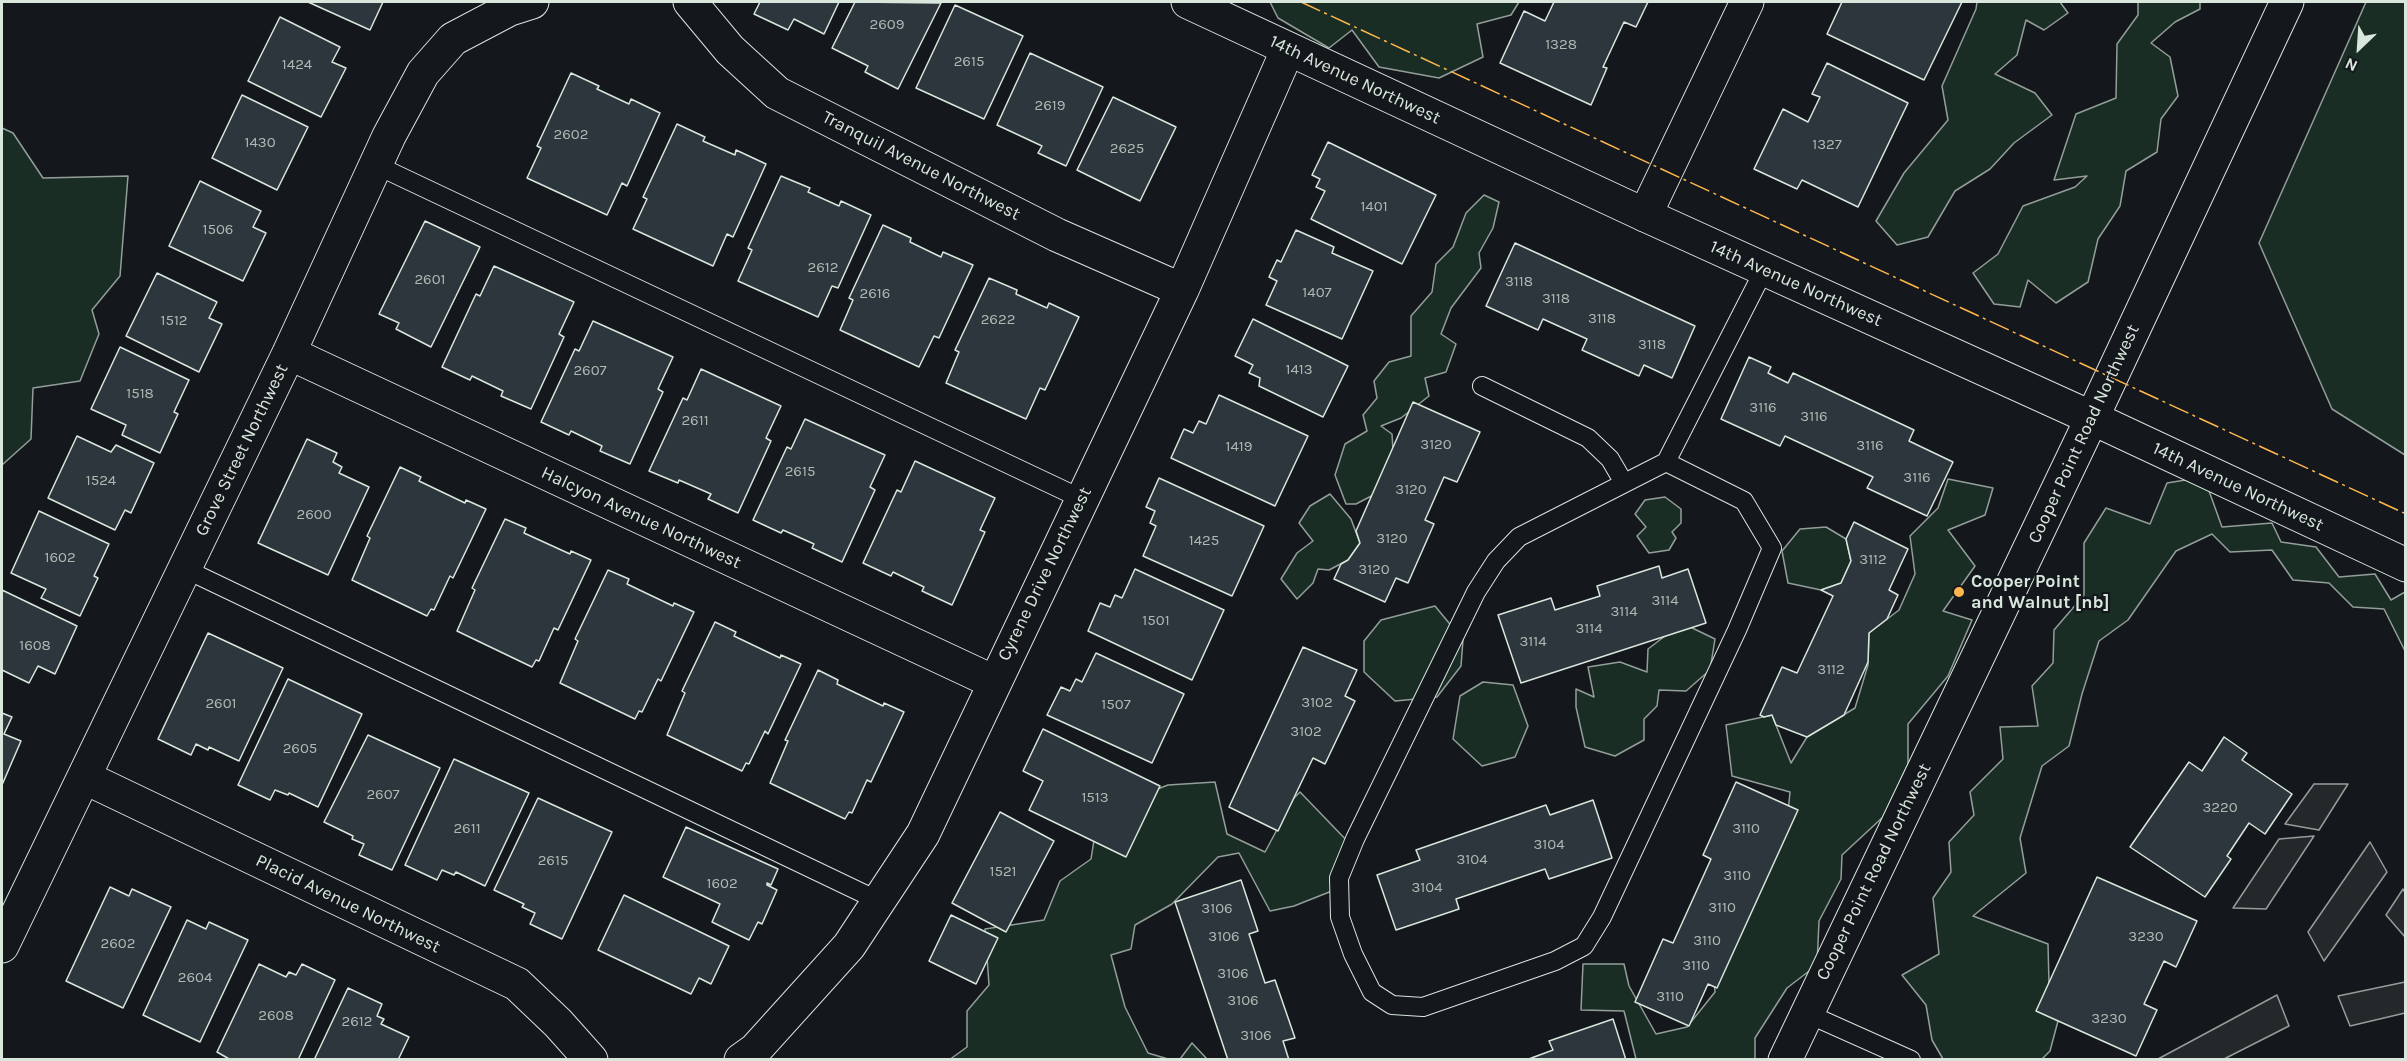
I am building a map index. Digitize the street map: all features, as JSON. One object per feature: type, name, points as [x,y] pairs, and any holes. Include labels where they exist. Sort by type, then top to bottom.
[{"type":"street","name":"Grove Street Northwest","points":[[2,946],[289,353],[376,165],[423,73],[453,39],[510,9],[532,2]]},
{"type":"street","name":"Tranquil Avenue Northwest","points":[[690,2],[730,50],[777,93],[1057,235],[1182,290]]},
{"type":"street","name":"14th Avenue Northwest","points":[[1188,2],[2406,565]]},
{"type":"street","points":[[1645,215],[1747,2]]},
{"type":"street","name":"Cooper Point Road Northwest","points":[[1785,1059],[2092,418],[2287,2]]},
{"type":"street","name":"Cyrene Drive Northwest","points":[[741,1059],[755,1050],[849,946],[923,834],[1182,290],[1288,49]]},
{"type":"street","name":"Halcyon Avenue Northwest","points":[[289,353],[994,682]]},
{"type":"street","name":"Placid Avenue Northwest","points":[[84,777],[517,984],[591,1059]]},
{"type":"lane","points":[[376,165],[1082,499]]},
{"type":"lane","points":[[1666,462],[1744,501],[1772,548],[1737,630],[1602,917],[1584,946],[1555,961],[1423,1007],[1392,1005],[1372,992],[1353,954],[1340,917],[1339,878],[1355,839],[1476,592],[1496,561],[1519,537],[1666,462],[1764,270]]},
{"type":"lane","points":[[1482,386],[1588,438],[1610,459],[1624,483]]},
{"type":"lane","points":[[185,569],[879,901]]},
{"type":"lane","points":[[1806,1013],[1911,1059]]},
{"type":"green space","points":[[1270,2],[1519,2],[1511,15],[1477,24],[1483,57],[1439,78],[1379,67],[1352,30],[1329,48],[1278,18]]},
{"type":"green space","points":[[1977,2],[2060,2],[2068,13],[2044,30],[2026,20],[2017,55],[1995,74],[2035,93],[2052,115],[2014,143],[1990,169],[1955,191],[1928,237],[1897,245],[1876,221],[1904,173],[1948,120],[1942,86]]},
{"type":"green space","points":[[2138,2],[2200,2],[2200,9],[2175,22],[2151,43],[2170,57],[2178,96],[2161,119],[2157,152],[2126,171],[2120,206],[2098,239],[2088,282],[2056,303],[2028,280],[2020,307],[1994,304],[1973,273],[1998,254],[2023,206],[2075,187],[2087,176],[2054,180],[2076,114],[2116,98],[2117,44],[2138,15]]},
{"type":"green space","points":[[2366,2],[2405,2],[2405,455],[2332,409],[2259,243]]},
{"type":"green space","points":[[2,128],[13,133],[43,178],[128,176],[120,276],[92,310],[99,334],[80,381],[33,388],[31,439],[2,465]]},
{"type":"green space","points":[[1484,195],[1499,202],[1493,228],[1479,253],[1481,268],[1451,308],[1441,334],[1456,344],[1446,372],[1425,378],[1429,396],[1401,418],[1381,426],[1392,434],[1394,466],[1379,492],[1356,504],[1346,504],[1335,475],[1345,444],[1367,431],[1363,415],[1377,398],[1374,381],[1389,362],[1411,356],[1411,316],[1432,292],[1436,264],[1453,247],[1466,213]]},
{"type":"green space","points":[[2204,477],[2222,527],[2272,523],[2281,542],[2316,547],[2339,577],[2375,574],[2391,600],[2405,592],[2405,651],[2384,609],[2353,607],[2329,583],[2293,580],[2272,550],[2230,552],[2212,534],[2176,551],[2128,620],[2099,641],[2069,746],[2042,766],[2020,838],[2026,873],[1973,916],[2048,944],[2049,984],[2058,1021],[2050,1051],[2042,1059],[1943,1059],[1932,1040],[1926,1005],[1902,975],[1939,954],[1933,898],[1951,872],[1949,842],[1974,815],[1970,792],[2003,759],[2000,727],[2038,726],[2032,686],[2053,663],[2054,630],[2084,595],[2084,543],[2106,508],[2150,524],[2167,483]]},
{"type":"green space","points":[[1948,479],[1993,488],[1985,515],[1948,530],[1975,566],[1943,611],[1972,620],[1948,676],[1908,724],[1908,764],[1883,817],[1842,855],[1841,879],[1819,921],[1817,965],[1787,988],[1755,1038],[1755,1059],[1636,1059],[1624,1011],[1581,1010],[1583,964],[1624,964],[1629,986],[1656,1034],[1687,1027],[1715,992],[1711,944],[1786,833],[1790,792],[1732,776],[1726,725],[1772,715],[1791,763],[1807,737],[1855,708],[1868,665],[1869,633],[1899,610],[1915,574],[1910,536],[1938,508]]},
{"type":"green space","points":[[1330,494],[1351,519],[1360,543],[1348,560],[1329,570],[1318,569],[1313,583],[1297,599],[1281,579],[1297,553],[1313,541],[1299,523],[1310,506]]},
{"type":"green space","points":[[1665,497],[1681,509],[1681,523],[1672,532],[1676,538],[1669,550],[1649,553],[1637,536],[1646,527],[1635,514],[1645,500]]},
{"type":"green space","points":[[1826,527],[1846,539],[1851,561],[1841,583],[1821,590],[1788,583],[1782,551],[1800,529]]},
{"type":"green space","points":[[1435,606],[1463,640],[1461,666],[1437,697],[1395,701],[1364,672],[1364,641],[1381,620]]},
{"type":"green space","points":[[1682,623],[1715,639],[1710,670],[1686,691],[1659,690],[1657,706],[1644,719],[1644,740],[1615,756],[1585,747],[1576,707],[1576,689],[1594,697],[1588,667],[1620,662],[1647,672],[1648,649]]},
{"type":"green space","points":[[1483,682],[1513,685],[1528,726],[1515,757],[1482,766],[1453,739],[1460,696]]},
{"type":"green space","points":[[1215,782],[1227,834],[1265,852],[1294,798],[1300,792],[1352,846],[1342,887],[1294,906],[1270,911],[1239,853],[1218,857],[1172,904],[1135,925],[1131,949],[1111,955],[1125,1007],[1148,1053],[1168,1059],[949,1060],[967,1047],[967,1011],[989,985],[985,929],[1044,920],[1060,881],[1091,859],[1095,834],[1132,799],[1168,785]]},
{"type":"green space","points":[[1192,1043],[1207,1059],[1180,1059]]},
{"type":"shaded area","points":[[2314,784],[2348,784],[2319,830],[2285,824]]},
{"type":"shaded area","points":[[2314,836],[2266,909],[2233,908],[2279,839]]},
{"type":"shaded area","points":[[2370,842],[2387,872],[2324,961],[2308,932]]},
{"type":"shaded area","points":[[2403,889],[2405,893],[2405,937],[2386,915]]},
{"type":"shaded area","points":[[2405,982],[2405,1013],[2350,1026],[2338,996]]},
{"type":"shaded area","points":[[2277,995],[2289,1026],[2224,1059],[2158,1059]]},
{"type":"building","points":[[308,2],[383,2],[370,30]]},
{"type":"building","points":[[760,2],[839,2],[824,34],[794,19],[788,30],[754,14]]},
{"type":"building","points":[[855,2],[941,3],[898,89],[865,72],[868,66],[832,48]]},
{"type":"building","points":[[1554,2],[1648,2],[1636,27],[1624,22],[1603,67],[1607,68],[1591,105],[1500,63],[1524,11],[1545,21]]},
{"type":"building","points":[[1842,2],[1962,2],[1924,80],[1827,34]]},
{"type":"building","points":[[955,5],[1023,36],[984,119],[916,88]]},
{"type":"building","points":[[280,17],[340,47],[332,62],[346,68],[321,117],[248,81]]},
{"type":"building","points":[[1030,53],[1103,87],[1066,166],[1038,153],[1042,146],[997,125]]},
{"type":"building","points":[[1827,63],[1908,103],[1858,207],[1802,180],[1797,189],[1754,169],[1783,109],[1808,122],[1820,97],[1812,94]]},
{"type":"building","points":[[571,73],[599,86],[597,89],[629,104],[631,99],[660,113],[627,186],[622,183],[607,215],[527,178],[541,148],[537,146]]},
{"type":"building","points":[[242,95],[308,127],[277,190],[212,158]]},
{"type":"building","points":[[1113,97],[1176,127],[1140,201],[1077,170]]},
{"type":"building","points":[[677,124],[705,137],[703,141],[735,155],[736,150],[766,164],[733,237],[727,234],[713,266],[633,229],[647,199],[643,197]]},
{"type":"building","points":[[1328,142],[1436,195],[1402,264],[1311,219],[1325,191],[1316,187],[1320,179],[1312,175]]},
{"type":"building","points":[[781,176],[810,188],[808,192],[839,206],[841,201],[871,215],[838,288],[832,286],[818,317],[738,281],[752,250],[748,248]]},
{"type":"building","points":[[200,181],[261,211],[253,227],[266,233],[243,281],[169,246]]},
{"type":"building","points":[[425,221],[480,247],[431,347],[396,329],[399,323],[379,314]]},
{"type":"building","points":[[883,225],[911,238],[910,242],[941,257],[943,252],[973,265],[939,338],[934,336],[919,367],[840,330],[853,300],[849,298]]},
{"type":"building","points":[[1296,230],[1334,247],[1332,253],[1373,271],[1342,339],[1266,305],[1277,281],[1269,277],[1277,260],[1281,262]]},
{"type":"building","points":[[1515,243],[1695,326],[1672,378],[1644,365],[1639,376],[1582,350],[1587,339],[1543,319],[1538,330],[1486,306]]},
{"type":"building","points":[[494,266],[574,302],[559,334],[564,337],[531,409],[501,396],[503,391],[472,376],[470,380],[442,367],[476,294],[480,296]]},
{"type":"building","points":[[157,273],[217,302],[209,318],[222,324],[199,372],[126,336]]},
{"type":"building","points":[[989,278],[1017,290],[1016,294],[1047,308],[1049,303],[1079,317],[1045,390],[1040,388],[1026,419],[946,383],[959,352],[955,350]]},
{"type":"building","points":[[1253,319],[1348,366],[1323,417],[1259,386],[1260,378],[1249,373],[1253,365],[1235,356]]},
{"type":"building","points":[[593,321],[673,357],[658,389],[663,392],[630,464],[600,451],[602,446],[571,431],[569,435],[541,422],[575,349],[579,351]]},
{"type":"building","points":[[120,347],[189,380],[174,412],[178,414],[160,453],[122,435],[126,425],[91,409]]},
{"type":"building","points":[[1749,357],[1771,367],[1768,373],[1788,383],[1793,373],[1914,430],[1909,441],[1953,462],[1927,516],[1867,488],[1873,477],[1785,436],[1780,446],[1721,419]]},
{"type":"building","points":[[701,369],[781,406],[766,438],[771,441],[738,513],[708,499],[711,494],[679,480],[678,483],[649,471],[683,398],[687,400]]},
{"type":"building","points":[[1219,395],[1308,436],[1275,506],[1171,458],[1184,429],[1193,433],[1199,421],[1206,424]]},
{"type":"building","points":[[1413,402],[1480,432],[1457,482],[1444,477],[1425,520],[1434,524],[1408,583],[1396,578],[1385,602],[1334,579],[1341,564],[1348,560],[1360,543],[1356,531]]},
{"type":"building","points":[[805,419],[885,455],[870,487],[875,490],[842,562],[812,548],[814,544],[783,530],[781,533],[753,520],[787,447],[791,449]]},
{"type":"building","points":[[77,436],[111,452],[116,445],[154,463],[131,513],[125,510],[115,530],[48,498]]},
{"type":"building","points":[[307,439],[337,453],[333,462],[342,467],[339,473],[369,487],[328,575],[258,543]]},
{"type":"building","points":[[915,461],[995,498],[980,530],[985,532],[952,605],[922,591],[924,587],[893,572],[891,576],[863,563],[897,490],[901,492]]},
{"type":"building","points":[[400,467],[421,477],[419,481],[465,503],[466,500],[486,509],[453,578],[450,576],[434,610],[431,609],[427,616],[352,580],[370,538],[367,536]]},
{"type":"building","points":[[1159,478],[1264,526],[1232,596],[1143,556],[1156,526],[1150,523],[1155,511],[1146,507]]},
{"type":"building","points":[[39,511],[109,544],[94,576],[98,578],[80,616],[41,598],[46,589],[11,573]]},
{"type":"building","points":[[505,519],[526,528],[524,533],[570,554],[571,551],[591,560],[558,630],[554,628],[539,661],[536,660],[532,667],[457,631],[475,590],[472,588]]},
{"type":"building","points":[[1854,522],[1908,549],[1889,590],[1898,595],[1887,619],[1869,633],[1868,662],[1844,715],[1807,737],[1776,725],[1772,715],[1764,717],[1760,715],[1782,667],[1797,673],[1833,596],[1821,590],[1841,583],[1851,561],[1846,539]]},
{"type":"building","points":[[1659,566],[1662,578],[1688,569],[1706,623],[1521,683],[1498,615],[1551,598],[1555,610],[1600,596],[1597,586]]},
{"type":"building","points":[[1135,569],[1224,610],[1192,680],[1088,631],[1100,603],[1110,607],[1115,595],[1122,598]]},
{"type":"building","points":[[608,570],[629,579],[627,584],[673,606],[674,603],[694,612],[661,681],[658,679],[642,712],[639,711],[635,719],[560,683],[578,641],[575,639]]},
{"type":"building","points":[[2,590],[77,626],[55,674],[38,666],[29,683],[2,670]]},
{"type":"building","points":[[715,622],[736,632],[734,636],[780,658],[781,655],[801,664],[768,734],[765,731],[749,764],[746,763],[742,771],[667,735],[685,693],[682,691]]},
{"type":"building","points":[[208,633],[283,668],[239,761],[209,747],[208,750],[196,744],[191,755],[158,739]]},
{"type":"building","points":[[1303,647],[1357,670],[1345,696],[1355,701],[1325,764],[1313,758],[1278,831],[1229,807]]},
{"type":"building","points":[[1096,653],[1184,694],[1152,763],[1047,715],[1061,687],[1070,691],[1076,679],[1082,682]]},
{"type":"building","points":[[818,670],[838,680],[837,684],[883,706],[884,703],[904,712],[871,782],[867,780],[852,813],[849,812],[845,819],[770,783],[788,741],[785,740]]},
{"type":"building","points":[[288,679],[362,714],[318,807],[289,793],[288,795],[275,790],[270,800],[238,785]]},
{"type":"building","points":[[2,713],[12,717],[4,734],[21,741],[2,785]]},
{"type":"building","points":[[1043,729],[1160,786],[1126,857],[1029,810],[1043,781],[1023,771]]},
{"type":"building","points":[[368,735],[440,768],[392,870],[359,855],[364,844],[324,822]]},
{"type":"building","points":[[2224,737],[2247,753],[2242,760],[2292,794],[2265,834],[2249,823],[2227,856],[2231,859],[2205,897],[2130,847],[2189,762],[2202,771]]},
{"type":"building","points":[[454,759],[529,793],[485,886],[456,872],[454,875],[442,870],[437,880],[405,865]]},
{"type":"building","points":[[1736,782],[1798,810],[1717,988],[1708,984],[1689,1026],[1635,1002],[1663,939],[1673,943],[1711,859],[1703,855]]},
{"type":"building","points":[[538,798],[612,832],[562,939],[530,924],[535,913],[522,907],[524,904],[494,890]]},
{"type":"building","points":[[1593,800],[1612,858],[1549,879],[1545,869],[1456,899],[1459,909],[1396,930],[1377,875],[1420,860],[1416,850],[1546,805],[1550,815]]},
{"type":"building","points":[[1000,812],[1054,841],[1006,932],[952,903]]},
{"type":"building","points":[[686,827],[778,869],[771,885],[767,883],[777,890],[762,924],[758,922],[749,940],[712,922],[720,904],[663,877]]},
{"type":"building","points":[[2097,877],[2197,921],[2176,967],[2164,961],[2144,1004],[2157,1010],[2136,1056],[2036,1011]]},
{"type":"building","points":[[1241,880],[1258,931],[1249,934],[1265,983],[1275,980],[1295,1038],[1283,1041],[1289,1060],[1228,1060],[1175,902]]},
{"type":"building","points":[[110,887],[129,896],[132,889],[171,907],[123,1008],[66,981]]},
{"type":"building","points":[[624,895],[729,946],[711,984],[699,978],[691,994],[598,950]]},
{"type":"building","points":[[951,915],[998,938],[976,984],[929,961]]},
{"type":"building","points":[[187,920],[206,929],[209,922],[248,940],[200,1042],[143,1015]]},
{"type":"building","points":[[259,964],[286,977],[289,972],[296,975],[302,964],[335,980],[298,1060],[231,1060],[217,1052]]},
{"type":"building","points":[[348,988],[382,1004],[377,1016],[384,1019],[381,1024],[409,1037],[398,1060],[314,1060]]},
{"type":"building","points":[[1613,1019],[1626,1060],[1526,1060],[1553,1050],[1549,1041]]},
{"type":"power","points":[[1301,2],[2406,514]]},
{"type":"place","name":"Cooper Point and Walnut [nb]","points":[[1959,592]]}]
